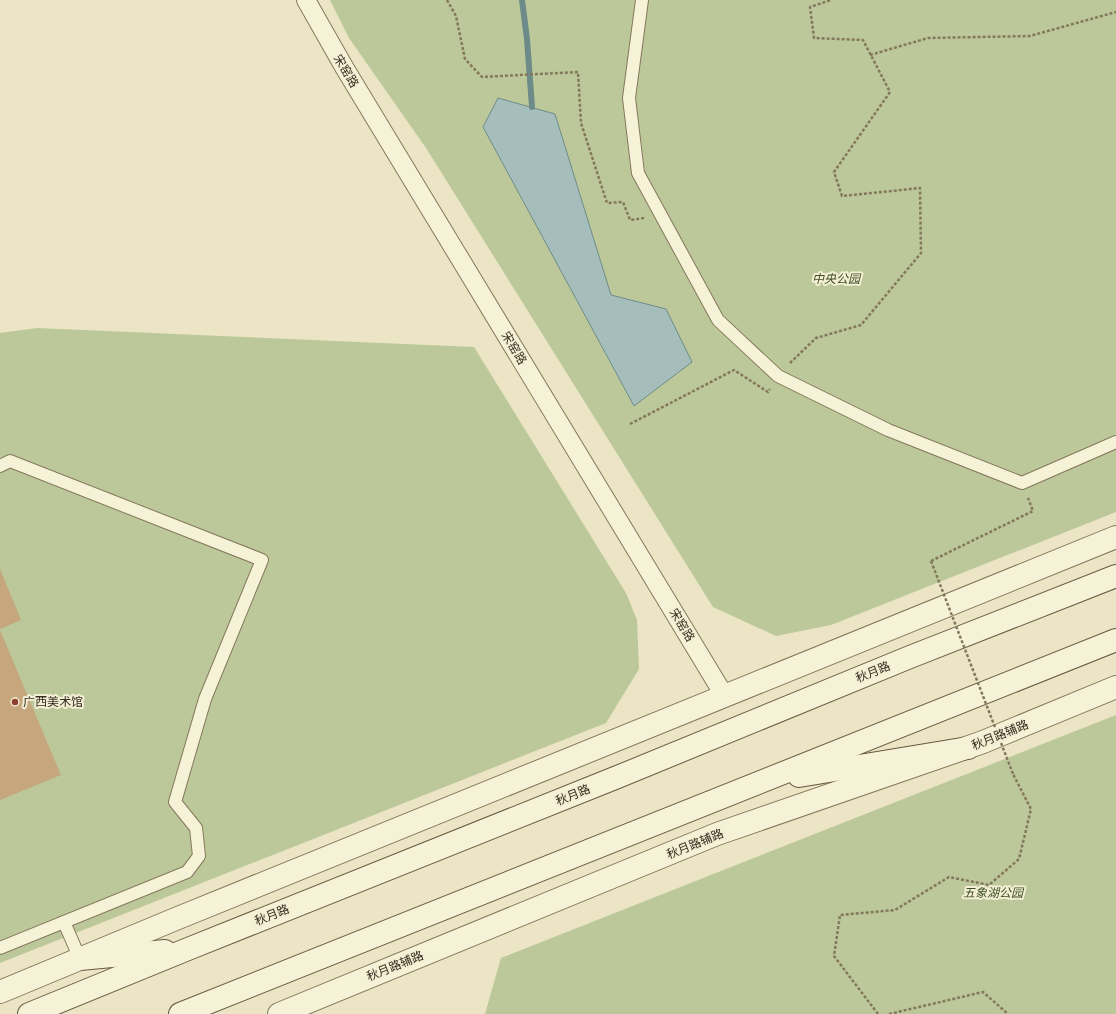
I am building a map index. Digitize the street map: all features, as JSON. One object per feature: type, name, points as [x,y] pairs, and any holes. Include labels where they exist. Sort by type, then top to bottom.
[{"type":"main road","points":[[0,992],[724,695],[1116,537]]},
{"type":"main road","name":"秋月路","points":[[29,1014],[608,781],[910,657],[1116,576]]},
{"type":"main road","points":[[180,1014],[1116,640]]},
{"type":"main road","name":"秋月路辅路","points":[[279,1014],[717,834],[968,748],[1116,687]]},
{"type":"main road","points":[[756,783],[968,748]]},
{"type":"main road","points":[[80,959],[188,949]]},
{"type":"street","name":"宋窑路","points":[[306,0],[344,67],[724,695]]},
{"type":"lane","points":[[642,0],[629,98],[638,173],[718,320],[778,376],[888,430],[1022,483],[1116,442]]},
{"type":"lane","points":[[0,466],[10,461],[262,560],[205,699],[175,802],[196,828],[199,856],[187,872],[0,948]]},
{"type":"lane","points":[[64,922],[80,959]]},
{"type":"path","points":[[447,0],[456,16],[465,59],[482,77],[578,72],[581,123],[607,203],[623,202],[630,220],[660,214]]},
{"type":"path","points":[[630,424],[734,370],[768,392],[778,376],[816,338],[861,325],[921,253],[920,188],[842,196],[834,172],[890,92],[863,40],[814,38],[810,7],[831,0]]},
{"type":"path","points":[[870,55],[928,38],[1030,36],[1116,12]]},
{"type":"path","points":[[878,1014],[834,956],[840,916],[895,910],[950,877],[989,885],[1020,859],[1031,809],[1012,774],[931,561],[1033,511],[1022,483]]},
{"type":"path","points":[[889,1014],[983,992],[1008,1014]]},
{"type":"green space","name":"中央公园","points":[[330,0],[1116,0],[1116,512],[831,625],[776,636],[713,607],[426,148],[349,38]]},
{"type":"green space","points":[[37,328],[474,347],[626,593],[637,620],[639,669],[606,723],[0,963],[0,333]]},
{"type":"green space","name":"五象湖公园","points":[[1116,715],[1116,1014],[485,1014],[501,958]]},
{"type":"water","points":[[498,98],[555,114],[611,295],[666,309],[692,362],[634,406],[483,127]]},
{"type":"building","points":[[0,569],[21,620],[0,629]]},
{"type":"building","name":"广西美术馆","points":[[0,630],[61,775],[0,800]]},
{"type":"waterway","points":[[522,0],[527,39],[532,107]]},
{"type":"place","name":"广西美术馆","points":[[15,702]]}]
